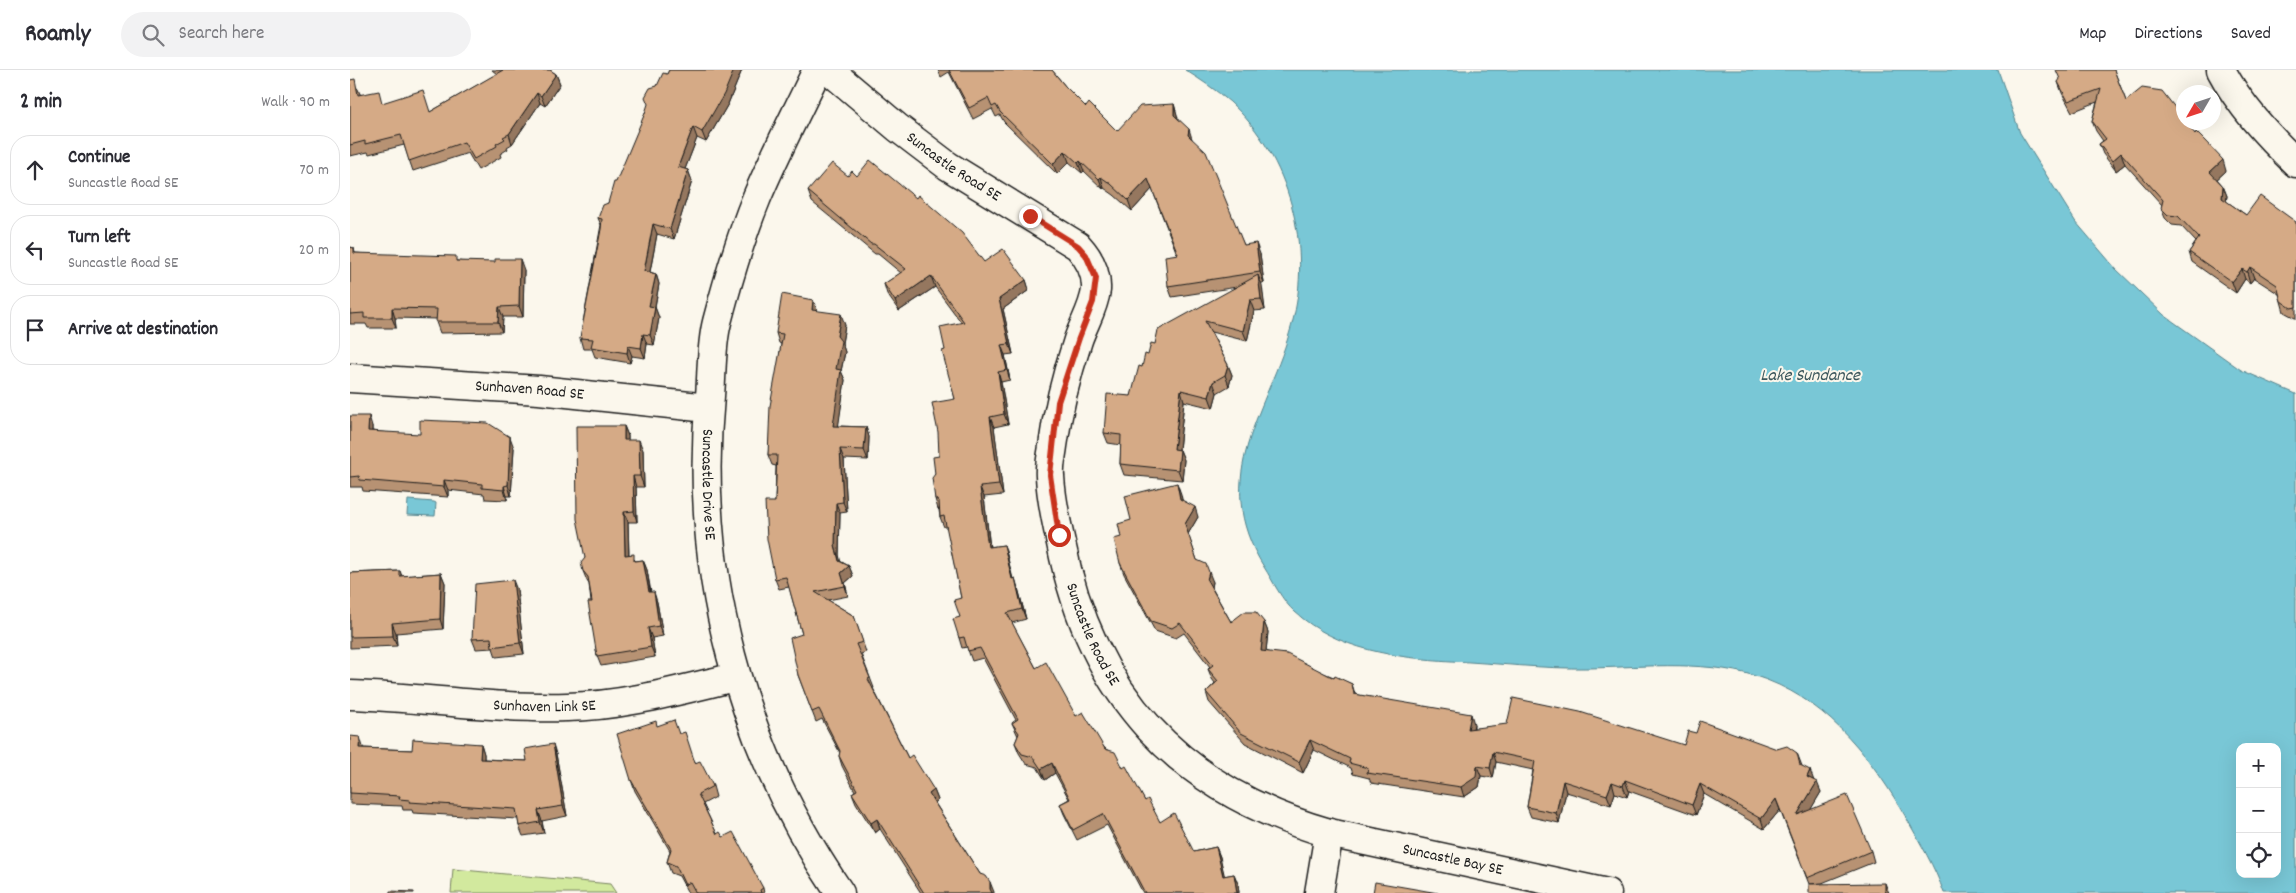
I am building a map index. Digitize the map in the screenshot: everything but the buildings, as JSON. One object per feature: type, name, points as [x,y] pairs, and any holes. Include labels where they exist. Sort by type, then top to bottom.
[{"type":"street","name":"Suncastle Drive SE","points":[[817,70],[749,219],[716,324],[708,408],[706,480],[710,544],[716,588],[736,677],[752,726],[776,782],[795,821],[840,893]]},
{"type":"street","name":"Suncastle Road SE","points":[[830,70],[898,128],[948,166],[1067,240],[1086,255],[1094,272],[1096,290],[1058,402],[1050,475],[1069,584],[1079,616],[1093,646],[1128,703],[1173,752],[1200,774],[1230,794],[1294,824],[1329,833]]},
{"type":"street","points":[[2221,70],[2234,94],[2270,138],[2296,163]]},
{"type":"street","name":"Sunhaven Road SE","points":[[350,378],[530,389],[708,408]]},
{"type":"street","name":"Sunhaven Link SE","points":[[350,695],[524,707],[568,707],[628,701],[736,677]]},
{"type":"street","points":[[1318,893],[1329,833]]},
{"type":"street","name":"Suncastle Bay SE","points":[[1329,833],[1607,893]]},
{"type":"green space","points":[[453,869],[610,884],[616,893],[451,893]]},
{"type":"water","name":"Lake Sundance","points":[[1185,70],[1998,70],[2020,133],[2075,221],[2116,269],[2164,315],[2241,370],[2296,394],[2296,893],[1944,893],[1932,864],[1907,819],[1865,757],[1831,720],[1812,704],[1767,680],[1746,673],[1702,667],[1554,668],[1431,660],[1369,650],[1330,635],[1312,625],[1295,612],[1286,602],[1264,567],[1248,534],[1241,503],[1242,473],[1248,444],[1282,356],[1292,324],[1298,295],[1300,265],[1297,234],[1282,176],[1268,149],[1251,124],[1230,102]]},
{"type":"water","points":[[408,500],[436,503],[435,516],[407,515]]},
{"type":"route","points":[[1030,216],[1078,246],[1086,255],[1096,278],[1093,302],[1058,402],[1050,475],[1059,535]]}]
